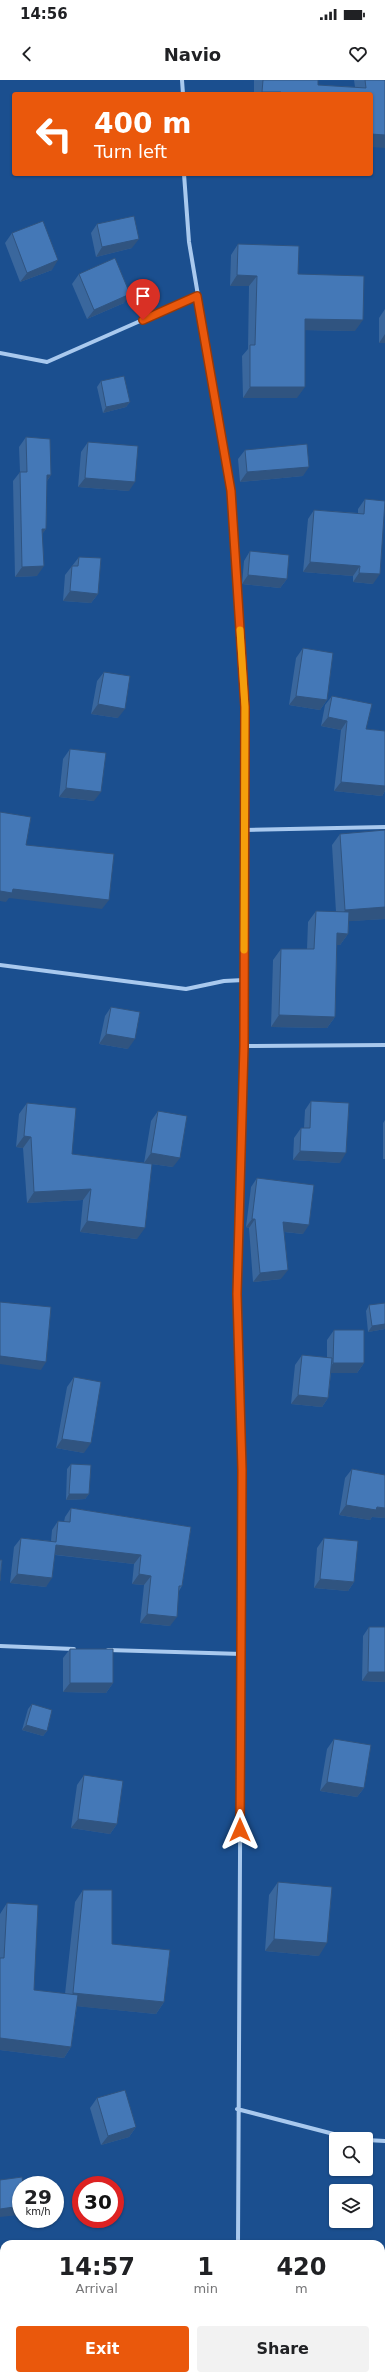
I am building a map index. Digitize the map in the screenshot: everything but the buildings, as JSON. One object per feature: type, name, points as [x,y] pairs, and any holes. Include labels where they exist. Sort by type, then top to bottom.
[{"type":"street","points":[[182,80],[182,92]]},
{"type":"street","points":[[184,176],[189,242],[197,296],[231,491],[245,707],[244,1046],[237,1294],[242,1470],[242,1654],[237,2109],[238,2240]]},
{"type":"street","points":[[0,353],[47,362],[197,296]]},
{"type":"street","points":[[244,830],[385,827]]},
{"type":"street","points":[[0,965],[186,989],[224,981],[244,980]]},
{"type":"street","points":[[244,1046],[385,1045]]},
{"type":"street","points":[[0,1646],[80,1649]]},
{"type":"street","points":[[103,1650],[242,1654]]},
{"type":"street","points":[[237,2109],[329,2133]]},
{"type":"street","points":[[373,2140],[385,2141]]},
{"type":"slow traffic","points":[[240,630],[245,707],[244,950]]},
{"type":"route","points":[[143,320],[197,296],[231,491],[245,707],[244,1046],[237,1294],[242,1470],[240,1830]]}]
